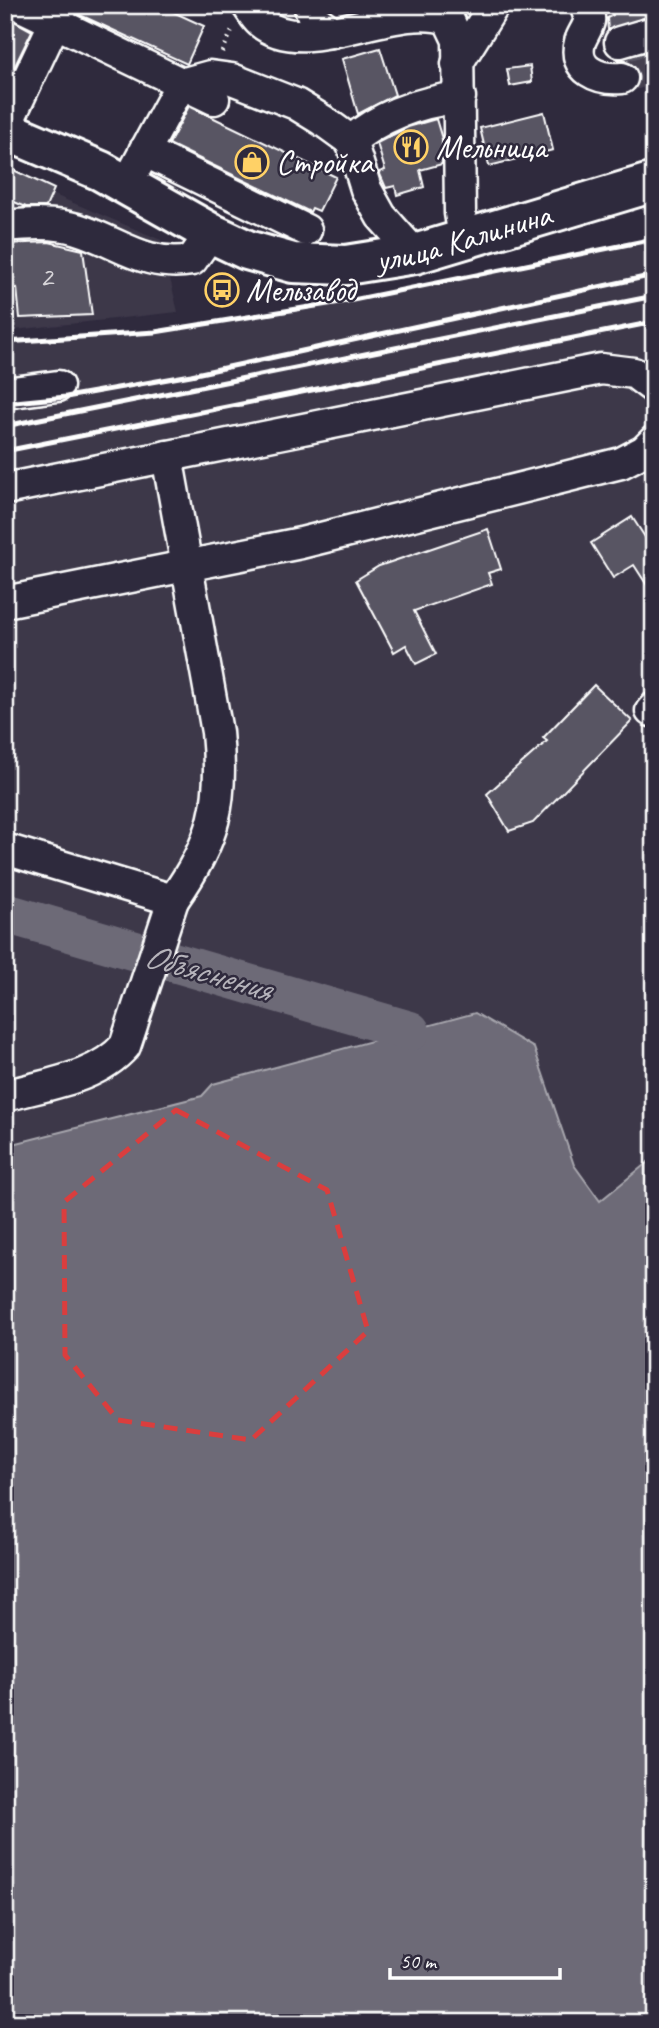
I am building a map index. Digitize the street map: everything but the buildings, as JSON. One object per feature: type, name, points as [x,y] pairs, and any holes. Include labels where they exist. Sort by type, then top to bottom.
[{"type":"main road","name":"улица Калинина","points":[[7,118],[101,171],[134,169],[211,233],[247,250],[293,263],[346,265],[415,254],[654,182]]},
{"type":"street","points":[[19,5],[60,14],[181,84],[214,100]]},
{"type":"street","points":[[309,5],[314,19],[332,32]]},
{"type":"street","points":[[448,19],[477,5]]},
{"type":"street","points":[[457,64],[494,5]]},
{"type":"street","points":[[586,5],[590,20],[579,46],[580,60],[586,71],[597,78],[622,78]]},
{"type":"street","points":[[258,11],[293,33],[332,32],[406,12],[436,13],[448,19],[458,40],[460,214],[464,238]]},
{"type":"street","points":[[7,118],[60,14]]},
{"type":"street","points":[[620,42],[654,32]]},
{"type":"street","points":[[306,230],[134,169],[181,84],[210,76],[232,79],[296,104],[351,141],[366,189],[381,216],[415,254]]},
{"type":"street","points":[[351,141],[370,125],[418,106],[460,97]]},
{"type":"street","points":[[14,221],[73,228],[143,258],[170,264],[192,260],[211,233]]},
{"type":"street","points":[[5,489],[601,369],[634,373],[654,388]]},
{"type":"street","points":[[5,393],[58,386]]},
{"type":"street","points":[[5,602],[301,543],[621,463],[644,451],[654,441]]},
{"type":"street","points":[[5,1096],[97,1069],[113,1059],[125,1046],[146,989],[173,900],[189,878],[216,820],[222,777],[217,732],[167,456]]},
{"type":"street","points":[[5,849],[173,900]]},
{"type":"highlighted area","points":[[176,1110],[327,1190],[368,1331],[251,1440],[118,1420],[65,1355],[64,1202]]},
{"type":"shaded area","points":[[5,174],[161,240],[178,312],[5,331]]},
{"type":"shaded area","points":[[654,239],[654,1157],[600,1201],[574,1165],[534,1048],[475,1013],[213,1084],[202,1096],[5,1146],[5,342],[155,332],[353,300]]},
{"type":"shaded area","points":[[475,1013],[534,1048],[574,1165],[600,1201],[654,1157],[654,2023],[5,2023],[5,1146],[202,1096],[213,1084]]},
{"type":"waterway","name":"Объяснения","points":[[5,913],[410,1031]]},
{"type":"tunnel","points":[[622,78],[654,69]]},
{"type":"railway","points":[[5,342],[155,332],[353,300],[654,239]]},
{"type":"railway","points":[[5,403],[66,397],[191,375],[654,275]]},
{"type":"railway","points":[[5,426],[654,296]]},
{"type":"railway","points":[[5,451],[654,322]]},
{"type":"place","name":"Мельница","points":[[411,147]]},
{"type":"place","name":"Стройка","points":[[252,162]]},
{"type":"place","name":"Мельзавод","points":[[222,290]]}]
